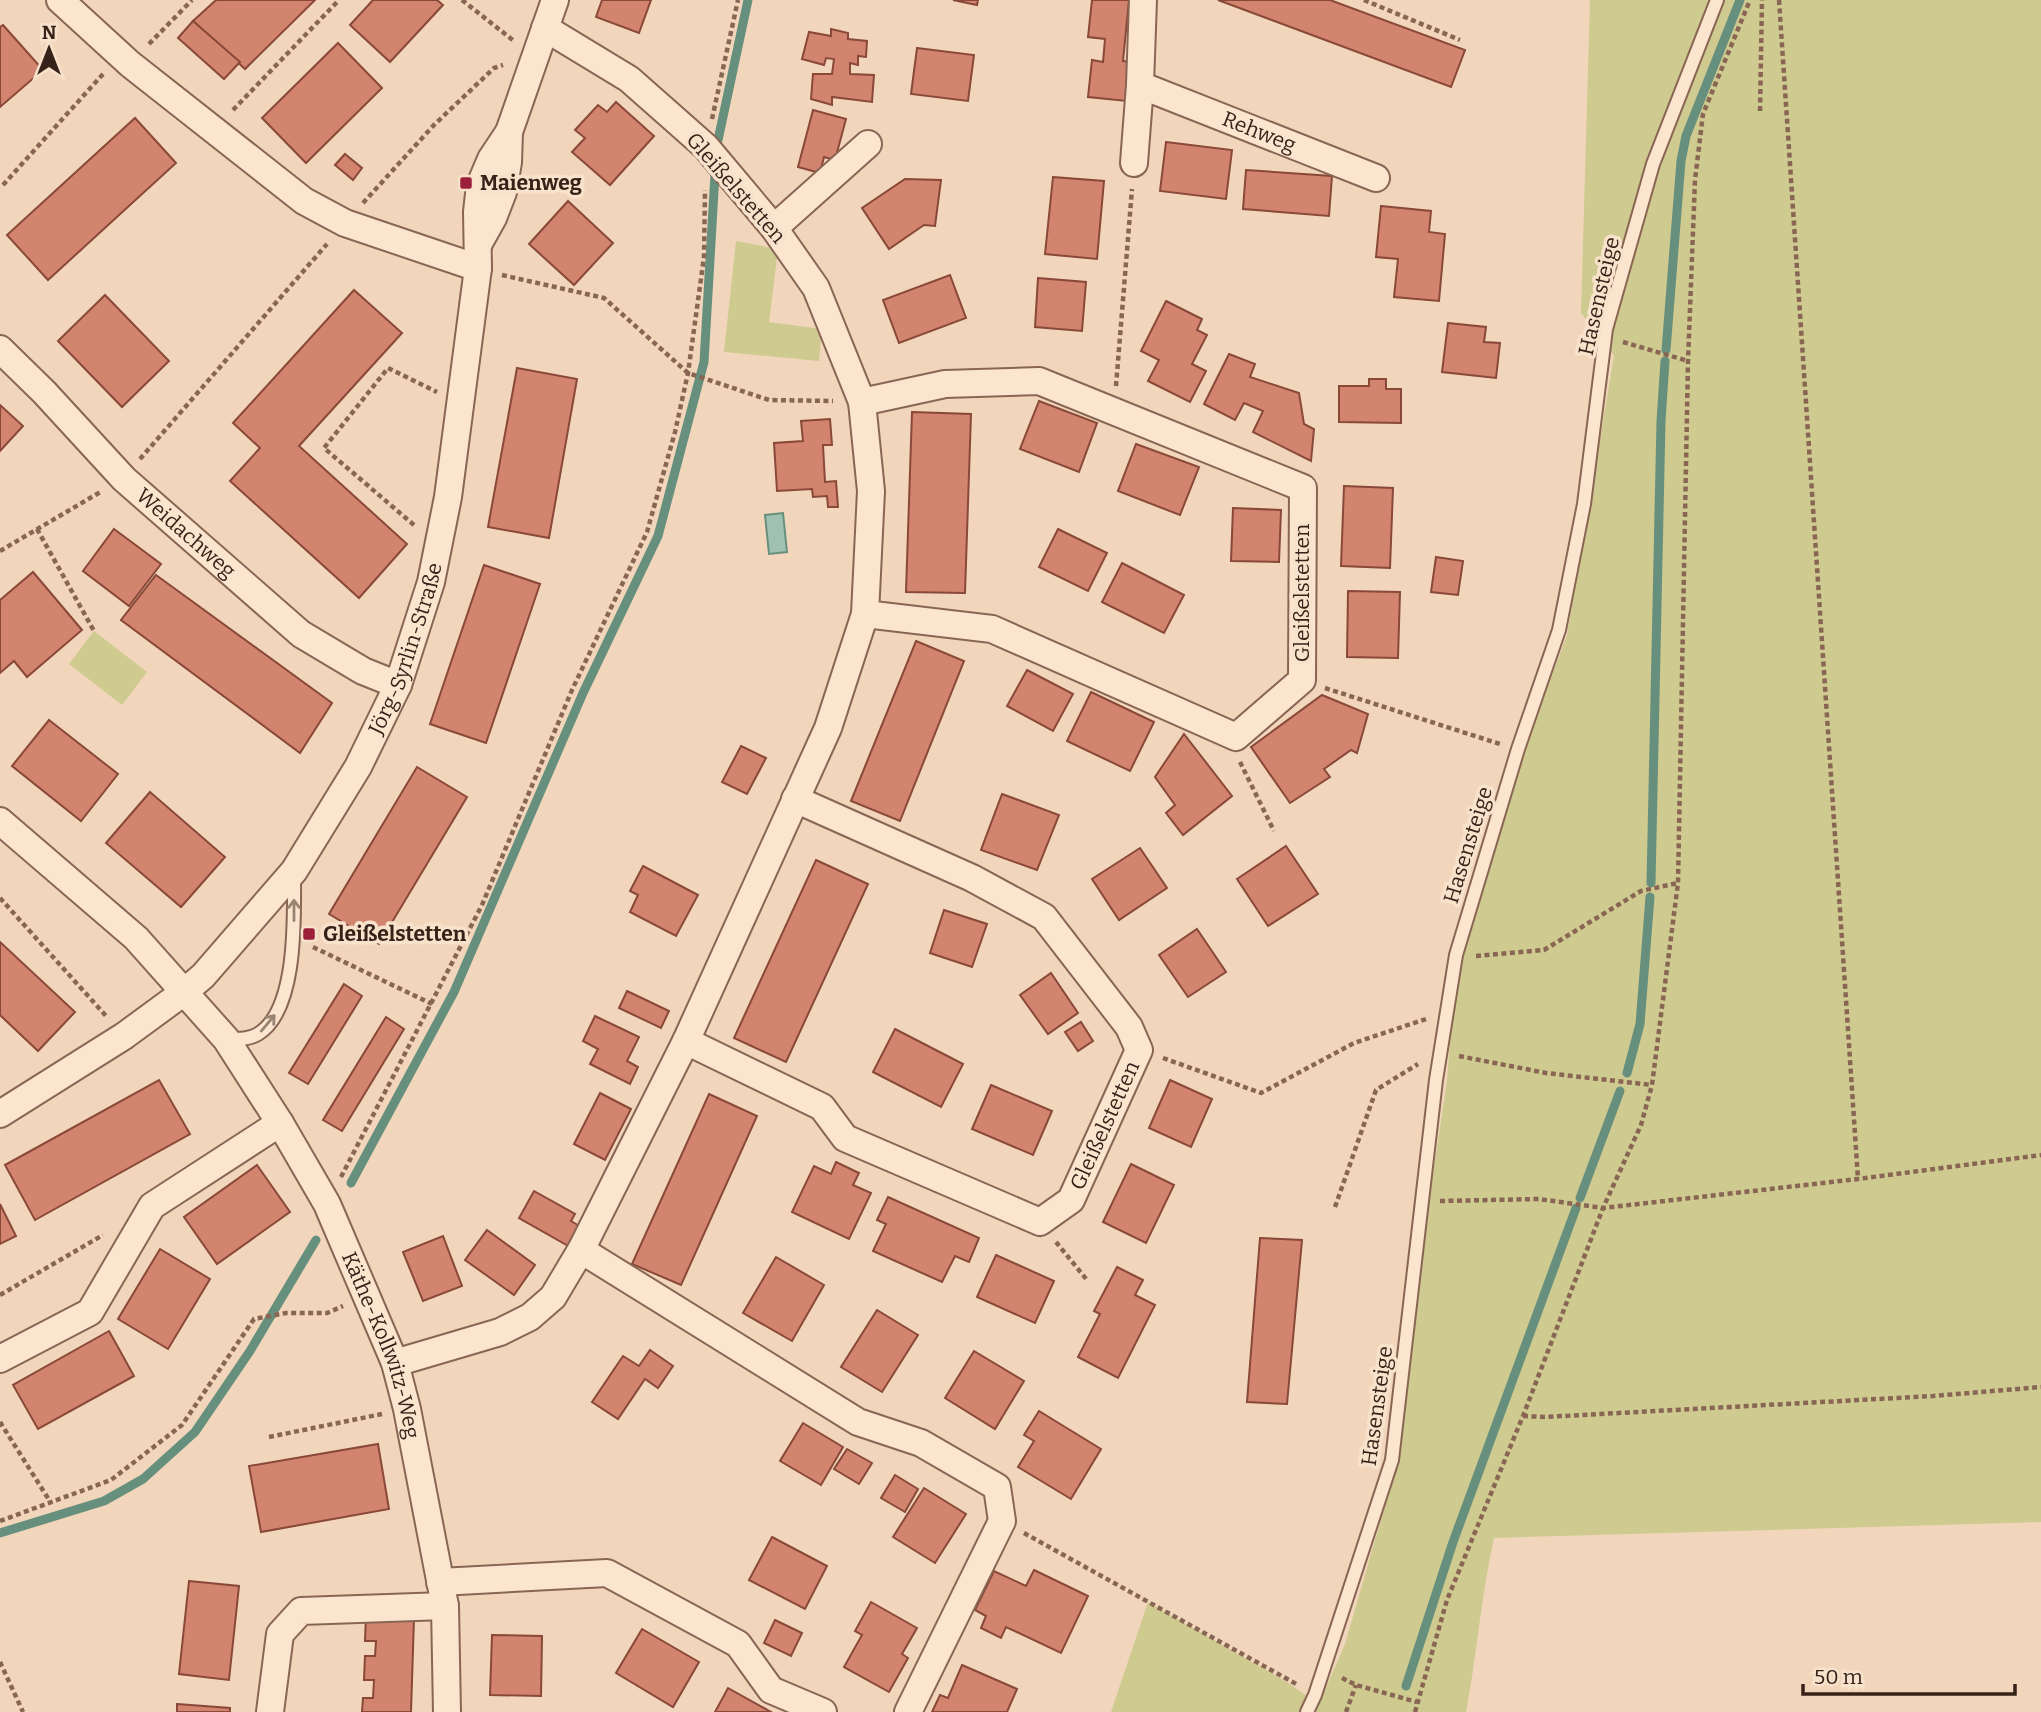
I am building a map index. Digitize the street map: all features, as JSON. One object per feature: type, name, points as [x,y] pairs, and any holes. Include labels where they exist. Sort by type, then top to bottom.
[{"type":"street","points":[[60,0],[125,59],[304,201],[345,223],[479,256]]},
{"type":"street","name":"Jörg-Syrlin-Straße","points":[[0,1114],[124,1036],[184,992],[231,946],[294,871],[358,767],[398,685],[431,582],[448,497],[479,256],[503,192],[509,132],[555,0]]},
{"type":"street","points":[[1134,163],[1143,0]]},
{"type":"street","name":"Gleißelstetten","points":[[395,1363],[500,1332],[530,1317],[553,1297],[581,1250],[686,1041],[828,728],[865,614],[871,491],[862,402],[816,288],[774,228],[706,147],[629,79],[545,28]]},
{"type":"street","name":"Rehweg","points":[[1140,85],[1376,178]]},
{"type":"street","points":[[774,228],[868,144]]},
{"type":"street","name":"Weidachweg","points":[[0,349],[44,392],[124,479],[301,634],[363,671],[398,685]]},
{"type":"street","name":"Gleißelstetten","points":[[862,402],[945,384],[1039,381],[1303,488],[1302,680],[1236,737],[1226,732]]},
{"type":"street","points":[[865,614],[992,629],[1226,732]]},
{"type":"street","name":"Gleißelstetten","points":[[795,799],[972,878],[1044,917],[1129,1027],[1139,1050],[1072,1200],[1040,1223]]},
{"type":"street","points":[[0,821],[136,939],[184,992]]},
{"type":"street","name":"Käthe-Kollwitz-Weg","points":[[184,992],[226,1039],[280,1123],[327,1204],[395,1363],[407,1409],[442,1594],[447,1712]]},
{"type":"street","points":[[686,1041],[822,1107],[845,1138],[1040,1223]]},
{"type":"street","points":[[0,1359],[90,1312],[152,1206],[280,1123]]},
{"type":"street","points":[[581,1250],[858,1422],[921,1443],[997,1487],[1002,1521],[908,1712]]},
{"type":"street","points":[[270,1712],[279,1634],[301,1611],[607,1573],[738,1644],[771,1690],[823,1712]]},
{"type":"lane","name":"Hasensteige","points":[[1307,1712],[1315,1695],[1392,1460],[1445,1012],[1456,954],[1518,749],[1559,630],[1584,504],[1605,337],[1653,164],[1717,0]]},
{"type":"lane","points":[[226,1039],[244,1040],[258,1034],[278,1011],[294,939],[294,871]]},
{"type":"path","points":[[3,185],[125,59],[192,0]]},
{"type":"path","points":[[214,130],[339,0]]},
{"type":"path","points":[[462,0],[534,56]]},
{"type":"path","points":[[327,1204],[482,905],[572,690],[646,532],[675,432],[688,373],[704,257],[706,147],[738,0]]},
{"type":"path","points":[[1364,0],[1460,40]]},
{"type":"path","points":[[1415,1712],[1447,1600],[1523,1416],[1603,1208],[1641,1125],[1651,1085],[1678,883],[1688,360],[1695,180],[1703,114],[1750,0]]},
{"type":"path","points":[[1760,111],[1762,0]]},
{"type":"path","points":[[1779,0],[1858,1180]]},
{"type":"path","points":[[0,551],[124,479],[345,223],[434,125],[494,68],[534,56]]},
{"type":"path","points":[[1114,411],[1134,163]]},
{"type":"path","points":[[479,256],[513,279],[604,298],[688,373],[716,380],[769,400],[862,402]]},
{"type":"path","points":[[1605,337],[1688,360]]},
{"type":"path","points":[[428,388],[388,368],[324,448],[439,545]]},
{"type":"path","points":[[37,529],[94,631]]},
{"type":"path","points":[[1302,680],[1518,749]]},
{"type":"path","points":[[1226,732],[1273,831]]},
{"type":"path","points":[[1456,954],[1477,956],[1544,950],[1640,891],[1678,883]]},
{"type":"path","points":[[0,898],[124,1036]]},
{"type":"path","points":[[294,939],[432,1004]]},
{"type":"path","points":[[1139,1050],[1261,1093],[1354,1043],[1445,1012]]},
{"type":"path","points":[[1335,1207],[1376,1090],[1440,1052],[1546,1073],[1651,1085]]},
{"type":"path","points":[[1422,1200],[1539,1199],[1603,1208],[1858,1180],[2041,1156]]},
{"type":"path","points":[[1040,1223],[1087,1280]]},
{"type":"path","points":[[0,1295],[105,1234]]},
{"type":"path","points":[[0,1521],[111,1480],[182,1425],[254,1319],[286,1313],[327,1313],[367,1297]]},
{"type":"path","points":[[1523,1416],[1905,1398],[2041,1387]]},
{"type":"path","points":[[270,1437],[407,1409]]},
{"type":"path","points":[[0,1422],[51,1503]]},
{"type":"path","points":[[1002,1521],[1315,1695]]},
{"type":"path","points":[[0,1662],[23,1712]]},
{"type":"path","points":[[1323,1669],[1356,1685],[1417,1702]]},
{"type":"path","points":[[1346,1712],[1356,1685]]},
{"type":"shaded area","points":[[1590,0],[2041,0],[2041,1522],[1494,1538],[1466,1712],[1111,1712],[1148,1602],[1285,1681],[1319,1704],[1345,1644],[1398,1461],[1429,1200],[1447,1081],[1452,1013],[1467,931],[1523,752],[1567,635],[1614,356],[1581,313]]},
{"type":"shaded area","points":[[736,241],[778,249],[769,322],[822,329],[819,361],[724,352]]},
{"type":"shaded area","points":[[783,513],[787,552],[769,554],[765,515]]},
{"type":"shaded area","points":[[94,631],[147,672],[122,705],[69,664]]},
{"type":"building","points":[[216,0],[315,0],[245,69],[193,21]]},
{"type":"building","points":[[373,0],[437,0],[443,5],[390,62],[350,25]]},
{"type":"building","points":[[602,0],[651,0],[639,33],[596,17]]},
{"type":"building","points":[[953,0],[978,0],[977,5]]},
{"type":"building","points":[[1092,0],[1129,0],[1123,61],[1132,62],[1127,101],[1088,97],[1092,60],[1103,62],[1105,39],[1088,37]]},
{"type":"building","points":[[1218,0],[1330,0],[1465,50],[1451,87]]},
{"type":"building","points":[[193,21],[240,62],[224,79],[178,38]]},
{"type":"building","points":[[3,25],[43,70],[0,107],[0,27]]},
{"type":"building","points":[[831,29],[848,33],[848,39],[867,41],[866,57],[858,56],[858,65],[850,63],[850,74],[874,75],[872,102],[832,97],[832,105],[811,99],[813,74],[832,74],[834,59],[826,58],[824,65],[802,59],[809,32],[831,36]]},
{"type":"building","points":[[338,43],[382,88],[306,163],[262,118]]},
{"type":"building","points":[[917,48],[974,55],[968,101],[911,94]]},
{"type":"building","points":[[616,102],[654,136],[610,185],[572,152],[585,138],[575,130],[598,105],[607,112]]},
{"type":"building","points":[[813,110],[846,119],[835,160],[824,157],[820,173],[798,167]]},
{"type":"building","points":[[135,118],[176,163],[48,280],[7,235]]},
{"type":"building","points":[[1166,142],[1232,150],[1226,199],[1160,191]]},
{"type":"building","points":[[345,154],[362,168],[353,180],[335,165]]},
{"type":"building","points":[[1246,170],[1332,176],[1329,216],[1243,209]]},
{"type":"building","points":[[1053,177],[1104,181],[1097,259],[1045,254]]},
{"type":"building","points":[[905,179],[941,180],[935,226],[924,225],[889,249],[862,208]]},
{"type":"building","points":[[568,201],[613,243],[574,285],[529,244]]},
{"type":"building","points":[[1381,206],[1431,211],[1429,232],[1445,234],[1439,301],[1394,297],[1398,259],[1376,257]]},
{"type":"building","points":[[950,275],[966,318],[899,343],[883,300]]},
{"type":"building","points":[[1038,278],[1086,282],[1082,331],[1035,327]]},
{"type":"building","points":[[354,290],[402,333],[299,446],[407,544],[359,598],[230,481],[260,448],[233,423]]},
{"type":"building","points":[[105,295],[169,361],[122,407],[58,341]]},
{"type":"building","points":[[1166,301],[1202,319],[1197,330],[1207,335],[1192,364],[1206,371],[1190,402],[1148,381],[1159,360],[1141,351]]},
{"type":"building","points":[[1448,323],[1486,327],[1484,342],[1500,343],[1496,378],[1442,372]]},
{"type":"building","points":[[1229,354],[1255,364],[1250,377],[1299,393],[1304,424],[1314,429],[1311,461],[1253,432],[1263,411],[1244,403],[1235,420],[1204,404]]},
{"type":"building","points":[[517,368],[577,379],[549,538],[488,527]]},
{"type":"building","points":[[1369,379],[1386,379],[1386,389],[1401,389],[1401,423],[1339,422],[1339,386],[1369,386]]},
{"type":"building","points":[[1039,401],[1097,423],[1079,472],[1020,449]]},
{"type":"building","points":[[0,405],[23,426],[0,451]]},
{"type":"building","points":[[912,412],[971,414],[965,593],[906,592]]},
{"type":"building","points":[[830,419],[832,445],[823,445],[825,482],[836,481],[838,507],[828,507],[827,496],[813,497],[812,489],[777,491],[774,443],[803,441],[801,421]]},
{"type":"building","points":[[1136,444],[1199,467],[1180,515],[1118,491]]},
{"type":"building","points":[[1344,486],[1393,488],[1390,568],[1341,566]]},
{"type":"building","points":[[1233,508],[1281,510],[1279,562],[1231,561]]},
{"type":"building","points":[[114,529],[161,564],[129,606],[83,571]]},
{"type":"building","points":[[1058,529],[1107,553],[1088,591],[1039,567]]},
{"type":"building","points":[[1436,557],[1463,561],[1458,595],[1431,592]]},
{"type":"building","points":[[1122,563],[1184,595],[1164,633],[1102,602]]},
{"type":"building","points":[[484,565],[540,584],[486,743],[430,724]]},
{"type":"building","points":[[33,572],[82,630],[27,677],[14,661],[0,673],[0,600]]},
{"type":"building","points":[[156,575],[332,703],[300,753],[121,620]]},
{"type":"building","points":[[1348,591],[1400,592],[1398,658],[1347,657]]},
{"type":"building","points":[[916,641],[964,661],[900,821],[851,801]]},
{"type":"building","points":[[1027,670],[1073,694],[1053,731],[1007,706]]},
{"type":"building","points":[[1091,692],[1154,722],[1130,771],[1067,741]]},
{"type":"building","points":[[1322,695],[1368,714],[1357,753],[1351,750],[1324,769],[1330,777],[1290,803],[1251,747]]},
{"type":"building","points":[[49,720],[118,774],[81,821],[12,766]]},
{"type":"building","points":[[1184,734],[1232,796],[1183,835],[1166,813],[1175,805],[1155,777]]},
{"type":"building","points":[[741,746],[766,758],[747,794],[722,782]]},
{"type":"building","points":[[417,767],[467,797],[379,944],[329,914]]},
{"type":"building","points":[[150,792],[225,857],[181,907],[106,843]]},
{"type":"building","points":[[1002,794],[1059,815],[1037,870],[981,850]]},
{"type":"building","points":[[1286,846],[1318,894],[1268,926],[1237,879]]},
{"type":"building","points":[[1140,848],[1167,888],[1119,920],[1092,879]]},
{"type":"building","points":[[816,860],[868,884],[786,1062],[734,1038]]},
{"type":"building","points":[[643,866],[698,895],[676,936],[630,912],[638,895],[630,891]]},
{"type":"building","points":[[944,910],[987,924],[972,967],[930,953]]},
{"type":"building","points":[[1197,929],[1226,972],[1188,997],[1159,955]]},
{"type":"building","points":[[0,942],[75,1012],[38,1051],[0,1015]]},
{"type":"building","points":[[1051,973],[1078,1013],[1048,1034],[1020,995]]},
{"type":"building","points":[[344,984],[362,996],[308,1084],[289,1073]]},
{"type":"building","points":[[627,991],[669,1011],[661,1028],[619,1008]]},
{"type":"building","points":[[595,1016],[639,1037],[627,1061],[638,1067],[630,1084],[590,1064],[598,1049],[583,1041]]},
{"type":"building","points":[[386,1017],[404,1029],[342,1131],[323,1120]]},
{"type":"building","points":[[1081,1022],[1093,1041],[1078,1051],[1065,1032]]},
{"type":"building","points":[[895,1029],[963,1064],[941,1107],[873,1072]]},
{"type":"building","points":[[159,1080],[190,1134],[35,1220],[5,1165]]},
{"type":"building","points":[[1170,1080],[1212,1099],[1191,1147],[1149,1128]]},
{"type":"building","points":[[991,1085],[1052,1111],[1033,1155],[972,1129]]},
{"type":"building","points":[[600,1093],[631,1109],[605,1160],[574,1144]]},
{"type":"building","points":[[709,1094],[757,1116],[681,1285],[632,1264]]},
{"type":"building","points":[[836,1162],[859,1173],[853,1185],[871,1193],[849,1239],[792,1212],[814,1166],[831,1174]]},
{"type":"building","points":[[1131,1164],[1174,1185],[1146,1243],[1103,1222]]},
{"type":"building","points":[[257,1165],[290,1212],[217,1264],[184,1217]]},
{"type":"building","points":[[534,1191],[575,1214],[571,1221],[581,1227],[570,1247],[519,1218]]},
{"type":"building","points":[[888,1197],[979,1238],[969,1262],[955,1256],[942,1282],[873,1251],[886,1224],[877,1220]]},
{"type":"building","points":[[0,1204],[16,1236],[0,1244]]},
{"type":"building","points":[[487,1230],[535,1265],[514,1295],[465,1260]]},
{"type":"building","points":[[443,1236],[462,1286],[423,1301],[403,1252]]},
{"type":"building","points":[[1260,1238],[1302,1240],[1287,1404],[1247,1402]]},
{"type":"building","points":[[160,1249],[210,1279],[168,1349],[118,1319]]},
{"type":"building","points":[[996,1255],[1054,1281],[1035,1323],[977,1297]]},
{"type":"building","points":[[776,1257],[824,1285],[792,1341],[743,1313]]},
{"type":"building","points":[[1117,1267],[1143,1280],[1135,1295],[1155,1305],[1118,1378],[1078,1357],[1100,1314],[1094,1311]]},
{"type":"building","points":[[877,1310],[918,1335],[882,1392],[841,1367]]},
{"type":"building","points":[[109,1331],[134,1376],[38,1429],[13,1385]]},
{"type":"building","points":[[650,1350],[673,1366],[658,1388],[645,1379],[618,1419],[592,1402],[623,1356],[639,1366]]},
{"type":"building","points":[[974,1351],[1024,1381],[995,1429],[945,1398]]},
{"type":"building","points":[[1039,1411],[1101,1449],[1071,1499],[1018,1467],[1034,1441],[1024,1435]]},
{"type":"building","points":[[803,1423],[843,1447],[821,1485],[780,1461]]},
{"type":"building","points":[[378,1444],[389,1509],[261,1532],[249,1466]]},
{"type":"building","points":[[847,1449],[872,1463],[859,1484],[834,1469]]},
{"type":"building","points":[[895,1475],[918,1489],[905,1512],[881,1498]]},
{"type":"building","points":[[924,1488],[966,1514],[935,1563],[893,1537]]},
{"type":"building","points":[[772,1537],[827,1566],[805,1609],[749,1580]]},
{"type":"building","points":[[1034,1570],[1088,1596],[1061,1653],[1006,1627],[1001,1638],[981,1628],[986,1616],[975,1610],[994,1571],[1026,1586]]},
{"type":"building","points":[[189,1581],[239,1586],[229,1680],[179,1674]]},
{"type":"building","points":[[871,1602],[917,1628],[902,1654],[908,1658],[889,1692],[844,1667],[862,1635],[855,1631]]},
{"type":"building","points":[[366,1616],[414,1618],[411,1712],[362,1712],[363,1698],[373,1698],[374,1680],[364,1680],[365,1656],[375,1656],[376,1641],[365,1641]]},
{"type":"building","points":[[775,1620],[802,1633],[791,1656],[764,1643]]},
{"type":"building","points":[[642,1629],[699,1662],[673,1707],[616,1673]]},
{"type":"building","points":[[492,1635],[542,1636],[541,1696],[490,1695]]},
{"type":"building","points":[[962,1665],[1017,1689],[1007,1712],[932,1712],[940,1695],[948,1698]]},
{"type":"building","points":[[728,1688],[771,1712],[715,1712]]},
{"type":"building","points":[[177,1704],[230,1708],[230,1712],[177,1712]]},
{"type":"waterway","points":[[718,140],[748,0]]},
{"type":"waterway","points":[[1666,350],[1681,161],[1686,136],[1740,0]]},
{"type":"waterway","points":[[351,1183],[454,992],[583,693],[658,536],[704,362],[715,174]]},
{"type":"waterway","points":[[1651,883],[1661,421],[1665,361]]},
{"type":"waterway","points":[[1627,1073],[1640,1024],[1650,897]]},
{"type":"waterway","points":[[1580,1198],[1620,1091]]},
{"type":"waterway","points":[[1406,1686],[1453,1542],[1576,1208]]},
{"type":"waterway","points":[[0,1533],[104,1501],[143,1479],[195,1432],[250,1351],[316,1240]]},
{"type":"place","name":"Maienweg","points":[[466,183]]},
{"type":"place","name":"Gleißelstetten","points":[[309,934]]}]
